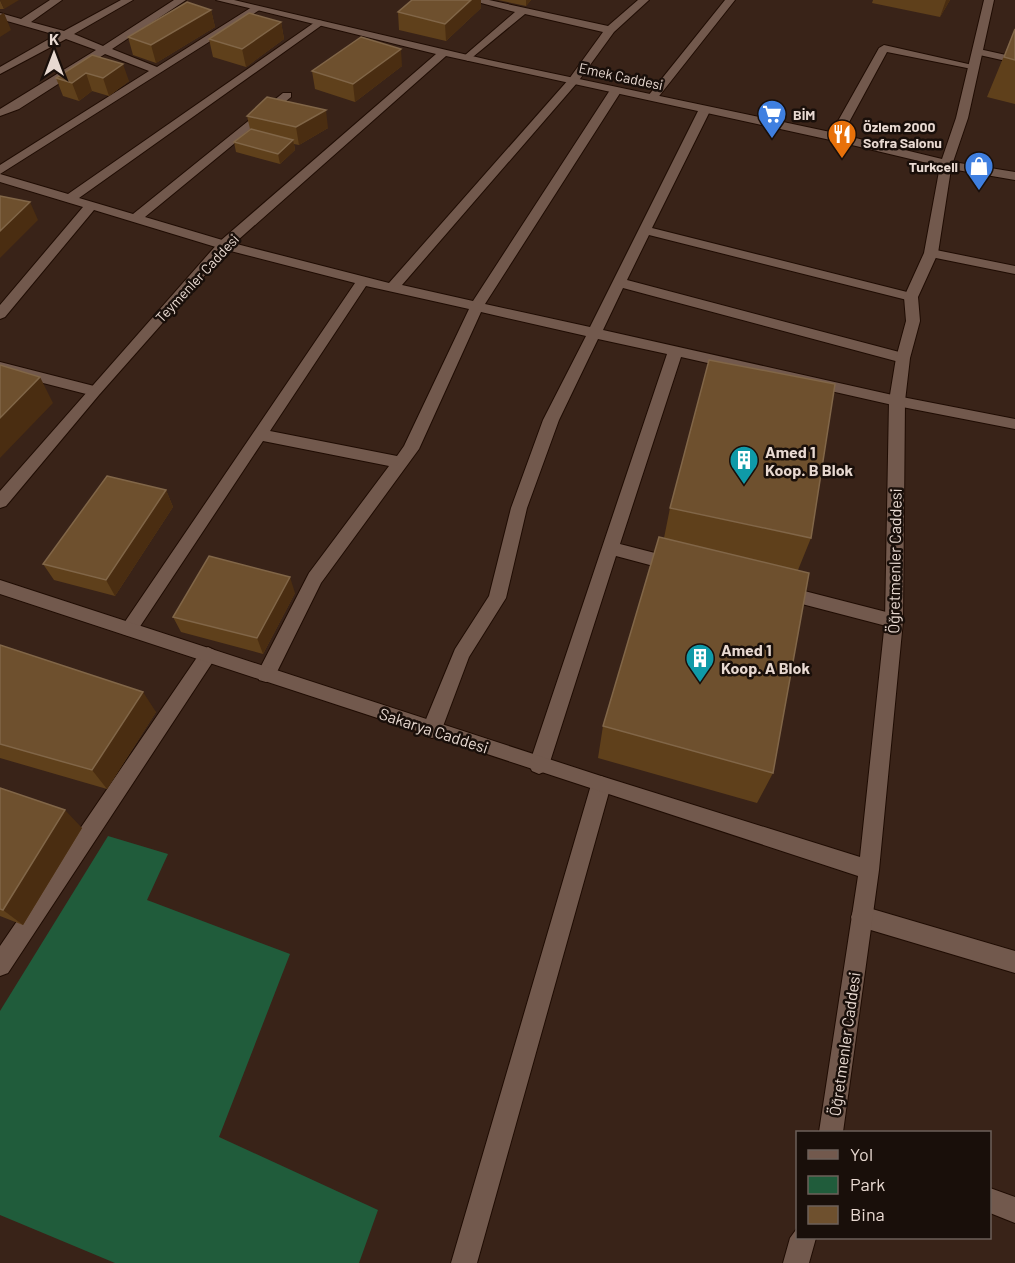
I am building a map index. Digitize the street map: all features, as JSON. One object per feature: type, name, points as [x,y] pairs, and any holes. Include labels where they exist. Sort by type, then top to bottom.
[{"type":"street","points":[[23,22],[57,0]]},
{"type":"street","points":[[0,71],[128,0]]},
{"type":"street","points":[[0,112],[15,107],[181,0]]},
{"type":"street","points":[[475,0],[610,30]]},
{"type":"street","points":[[392,288],[573,81],[610,30],[644,0]]},
{"type":"street","points":[[652,98],[730,0]]},
{"type":"street","name":"Öğretmenler Caddesi","points":[[831,1131],[869,870],[894,621],[897,401],[903,358],[913,321],[911,297],[931,253],[946,164],[962,118],[988,0]]},
{"type":"street","name":"Emek Caddesi","points":[[229,1],[468,58],[835,137],[946,164],[1015,176]]},
{"type":"street","points":[[1,177],[158,71],[256,9]]},
{"type":"street","points":[[468,58],[522,10]]},
{"type":"street","points":[[0,16],[66,34],[158,71]]},
{"type":"street","points":[[69,199],[318,23]]},
{"type":"street","points":[[835,137],[884,48],[975,59],[1015,60]]},
{"type":"street","name":"Teymenler Caddesi","points":[[0,502],[94,391],[224,245],[444,52]]},
{"type":"street","points":[[266,674],[315,578],[411,449],[477,306],[616,90]]},
{"type":"street","points":[[135,219],[287,95]]},
{"type":"street","points":[[432,729],[461,654],[497,598],[523,497],[551,420],[705,109]]},
{"type":"street","points":[[1,177],[224,245],[363,281],[897,401],[1015,424]]},
{"type":"street","points":[[0,314],[92,206]]},
{"type":"street","points":[[644,230],[911,297]]},
{"type":"street","points":[[931,253],[1015,270]]},
{"type":"street","points":[[129,629],[363,281]]},
{"type":"street","points":[[618,282],[903,358]]},
{"type":"street","points":[[538,765],[676,350]]},
{"type":"street","points":[[0,367],[94,391]]},
{"type":"street","points":[[260,435],[401,463]]},
{"type":"street","points":[[611,548],[690,568]]},
{"type":"street","name":"Sakarya Caddesi","points":[[0,587],[538,765],[869,870]]},
{"type":"street","points":[[769,589],[894,621]]},
{"type":"street","points":[[0,965],[208,655]]},
{"type":"street","points":[[464,1263],[601,785]]},
{"type":"street","points":[[862,917],[1015,962]]},
{"type":"street","points":[[991,1201],[1015,1210]]},
{"type":"street","points":[[796,1263],[803,1239]]},
{"type":"green space","points":[[108,836],[168,854],[147,900],[290,954],[219,1137],[378,1210],[359,1263],[115,1263],[0,1215],[0,1011]]},
{"type":"building","points":[[412,0],[471,0],[445,24],[398,12]]},
{"type":"building","points":[[187,2],[211,10],[151,45],[128,37]]},
{"type":"building","points":[[249,13],[281,22],[242,49],[209,39]]},
{"type":"building","points":[[1015,29],[1015,60],[1004,57]]},
{"type":"building","points":[[361,37],[401,49],[353,84],[312,71]]},
{"type":"building","points":[[92,55],[123,64],[103,78],[86,73],[72,83],[56,78]]},
{"type":"building","points":[[267,97],[326,110],[296,127],[247,116]]},
{"type":"building","points":[[251,129],[293,140],[278,154],[234,142]]},
{"type":"building","points":[[0,196],[30,202],[0,231]]},
{"type":"building","name":"Amed 1 Koop. B Blok","points":[[709,360],[835,384],[811,538],[670,508]]},
{"type":"building","points":[[0,365],[40,377],[0,418]]},
{"type":"building","points":[[107,476],[166,490],[106,580],[43,564]]},
{"type":"building","name":"Amed 1 Koop. A Blok","points":[[659,537],[809,573],[773,773],[603,726]]},
{"type":"building","points":[[209,556],[290,577],[257,638],[173,617]]},
{"type":"building","points":[[0,645],[143,692],[92,770],[0,744]]},
{"type":"building","points":[[0,788],[65,810],[3,910],[0,909]]},
{"type":"place","name":"BİM","points":[[772,140]]},
{"type":"place","name":"Özlem 2000 Sofra Salonu","points":[[842,160]]},
{"type":"place","name":"Turkcell","points":[[979,192]]},
{"type":"place","name":"Amed 1 Koop. B Blok","points":[[744,486]]},
{"type":"place","name":"Amed 1 Koop. A Blok","points":[[700,684]]}]
